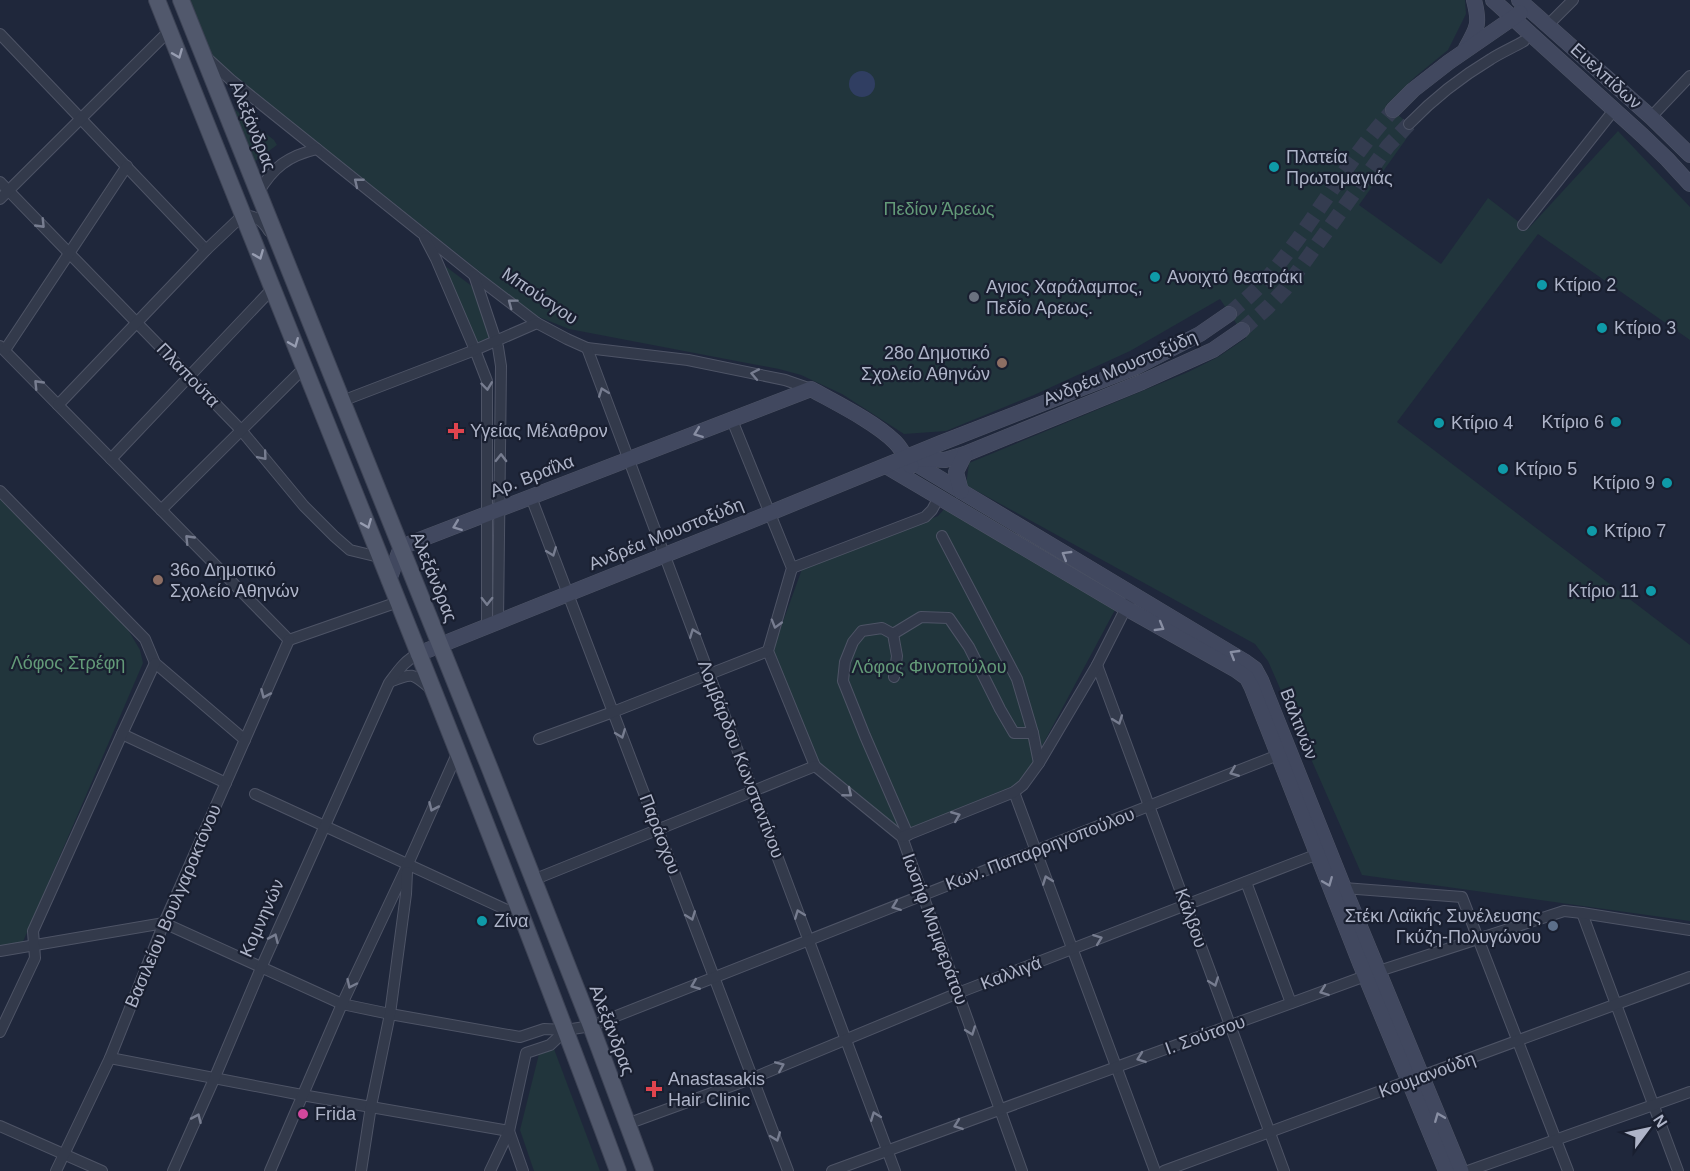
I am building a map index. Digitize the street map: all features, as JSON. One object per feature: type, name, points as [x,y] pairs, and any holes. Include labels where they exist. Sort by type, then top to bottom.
[{"type":"main road","points":[[157,0],[398,602],[566,1030],[618,1171]]},
{"type":"main road","name":"Αλεξάνδρας","points":[[181,0],[591,1026],[645,1171]]},
{"type":"street","points":[[1464,51],[1477,29],[1478,16],[1474,0]]},
{"type":"street","name":"Ευελπίδων","points":[[1493,0],[1513,19],[1529,39],[1614,110],[1667,159],[1690,184]]},
{"type":"street","points":[[1409,124],[1431,102],[1452,86],[1492,58],[1529,39],[1547,26],[1573,0]]},
{"type":"street","points":[[1393,110],[1420,84],[1464,51],[1513,19],[1523,4]]},
{"type":"street","name":"Ευελπίδων","points":[[1523,4],[1651,117],[1690,155]]},
{"type":"street","points":[[0,199],[169,30]]},
{"type":"street","points":[[0,34],[206,250]]},
{"type":"street","name":"Μπούσγου","points":[[203,55],[424,235],[537,323],[587,348],[688,360],[785,380],[811,389],[862,418],[890,438],[906,458]]},
{"type":"street","points":[[1651,117],[1690,76]]},
{"type":"street","points":[[1523,225],[1614,110]]},
{"type":"street","points":[[258,193],[271,173],[282,163],[294,156],[317,149]]},
{"type":"street","points":[[127,166],[2,348],[289,640],[398,602]]},
{"type":"street","name":"Πλαπούτα","points":[[0,182],[242,430],[304,506],[334,536],[350,550],[379,557]]},
{"type":"street","points":[[58,405],[206,250],[243,215],[260,219],[282,252]]},
{"type":"street","points":[[424,235],[484,370],[488,391],[494,512]]},
{"type":"street","points":[[474,275],[500,355],[502,380],[494,512],[493,624]]},
{"type":"street","points":[[111,459],[272,289]]},
{"type":"street","name":"Ανδρέα Μουστοξύδη","points":[[440,645],[1136,367],[1200,334],[1229,314]]},
{"type":"street","points":[[342,401],[476,350],[537,323]]},
{"type":"street","name":"Ανδρέα Μουστοξύδη","points":[[906,458],[945,460],[965,454],[1142,382],[1213,350],[1242,330]]},
{"type":"street","name":"Λομβάρδου Κωνσταντίνου","points":[[587,348],[895,1171]]},
{"type":"street","points":[[161,510],[304,368]]},
{"type":"street","name":"Αρ. Βραΐλα","points":[[401,547],[811,389]]},
{"type":"street","points":[[539,739],[768,651],[792,568],[732,420]]},
{"type":"street","points":[[961,491],[956,472],[965,454]]},
{"type":"street","points":[[906,458],[921,486]]},
{"type":"street","name":"Βαλτινών","points":[[906,458],[1130,601]]},
{"type":"street","name":"Βαλτινών","points":[[886,466],[939,497],[1244,661],[1254,669],[1261,680],[1283,753],[1416,1079],[1461,1171]]},
{"type":"street","points":[[0,490],[145,639],[155,663],[245,740]]},
{"type":"street","name":"Παράσχου","points":[[531,497],[788,1171]]},
{"type":"street","points":[[792,568],[925,517],[939,497]]},
{"type":"street","points":[[942,536],[1017,679],[1039,763]]},
{"type":"street","points":[[389,580],[401,547]]},
{"type":"street","points":[[893,634],[882,628],[862,631],[853,642],[845,662],[843,681],[904,836],[1014,792],[1023,785],[1039,763],[1097,665],[1130,601]]},
{"type":"street","points":[[893,634],[921,617],[949,618],[969,647],[1014,733],[1033,733]]},
{"type":"street","points":[[893,634],[897,656],[894,676]]},
{"type":"street","name":"Βασιλείου Βουλγαροκτόνου","points":[[56,1171],[110,1058],[164,923],[289,640]]},
{"type":"street","name":"Κομνηνών","points":[[173,1171],[389,683],[410,658],[440,645]]},
{"type":"street","name":"Ιωσήφ Μομφεράτου","points":[[768,651],[814,766],[904,836],[922,895],[1022,1171]]},
{"type":"street","points":[[0,1032],[35,958],[33,932],[155,663]]},
{"type":"street","name":"Κάλβου","points":[[1097,665],[1284,1171]]},
{"type":"street","points":[[389,683],[406,675],[413,675],[433,691]]},
{"type":"street","points":[[122,734],[226,783]]},
{"type":"street","name":"Κων. Παπαρρηγοπούλου","points":[[520,1037],[544,1029],[566,1030],[591,1026],[1283,753]]},
{"type":"street","points":[[270,1171],[342,1004],[457,754]]},
{"type":"street","points":[[533,880],[814,766]]},
{"type":"street","points":[[1014,792],[1155,1171]]},
{"type":"street","points":[[255,794],[522,917]]},
{"type":"street","name":"Βαλτινών","points":[[1323,852],[1344,888],[1373,974]]},
{"type":"street","name":"Καλλιγά","points":[[627,1124],[753,1077],[958,993],[1323,852]]},
{"type":"street","points":[[361,1171],[371,1106],[390,1014],[406,894],[407,866]]},
{"type":"street","points":[[1246,882],[1291,1003]]},
{"type":"street","points":[[1344,888],[1462,897],[1568,1171]]},
{"type":"street","name":"Ι. Σούτσου","points":[[832,1171],[1291,1003],[1478,938],[1564,911],[1690,930]]},
{"type":"street","points":[[1582,913],[1678,1171]]},
{"type":"street","points":[[0,951],[164,923],[342,1004],[520,1037],[526,1053],[509,1131],[490,1171]]},
{"type":"street","name":"Κουμανούδη","points":[[1164,1171],[1690,977]]},
{"type":"street","points":[[526,1053],[550,1045],[566,1030]]},
{"type":"street","points":[[110,1058],[302,1095],[509,1131]]},
{"type":"street","name":"Βαλτινών","points":[[1416,1079],[1446,1171]]},
{"type":"street","points":[[1468,1171],[1690,1092]]},
{"type":"street","points":[[0,1126],[102,1171]]},
{"type":"street","points":[[509,1131],[523,1171]]},
{"type":"green space","name":"Πεδίον Άρεως","points":[[185,0],[1465,0],[1466,14],[1448,50],[1386,105],[1414,128],[1359,205],[1441,264],[1488,198],[1528,229],[1618,131],[1690,207],[1690,340],[1538,234],[1397,422],[1690,645],[1690,921],[1362,875],[1268,661],[1255,644],[966,485],[969,463],[1188,372],[1218,357],[1246,338],[1220,299],[1130,351],[1034,395],[946,431],[904,434],[842,394],[801,375],[569,329],[534,315],[205,53]]},
{"type":"green space","points":[[229,105],[274,140],[277,145],[250,165]]},
{"type":"green space","points":[[441,263],[473,287],[490,337],[476,343]]},
{"type":"green space","name":"Λόφος Στρέφη","points":[[0,498],[127,628],[140,650],[143,663],[22,944],[0,948]]},
{"type":"green space","name":"Λόφος Φινοπούλου","points":[[946,507],[1116,608],[1027,774],[1013,786],[901,832],[819,764],[772,652],[802,569],[938,516]]},
{"type":"green space","points":[[554,1049],[600,1171],[534,1171],[520,1130],[539,1054]]},
{"type":"water","points":[[862,71],[871,75],[875,84],[871,93],[862,97],[853,93],[849,84],[853,75]]},
{"type":"tunnel","points":[[1229,314],[1269,276],[1301,235],[1360,150],[1393,110]]},
{"type":"tunnel","points":[[1242,330],[1285,289],[1388,146],[1409,124]]},
{"type":"place","name":"Πλατεία Πρωτομαγιάς","points":[[1274,167]]},
{"type":"place","name":"Ανοιχτό θεατράκι","points":[[1155,277]]},
{"type":"place","name":"Κτίριο 2","points":[[1542,285]]},
{"type":"place","name":"Αγιος Χαράλαμπος, Πεδίο Αρεως.","points":[[974,297]]},
{"type":"place","name":"Κτίριο 3","points":[[1602,328]]},
{"type":"place","name":"28ο Δημοτικό Σχολείο Αθηνών","points":[[1002,363]]},
{"type":"place","name":"Κτίριο 6","points":[[1616,422]]},
{"type":"place","name":"Κτίριο 4","points":[[1439,423]]},
{"type":"place","name":"Υγείας Μέλαθρον","points":[[456,431]]},
{"type":"place","name":"Κτίριο 5","points":[[1503,469]]},
{"type":"place","name":"Κτίριο 9","points":[[1667,483]]},
{"type":"place","name":"Κτίριο 7","points":[[1592,531]]},
{"type":"place","name":"36ο Δημοτικό Σχολείο Αθηνών","points":[[158,580]]},
{"type":"place","name":"Κτίριο 11","points":[[1651,591]]},
{"type":"place","name":"Ζίνα","points":[[482,921]]},
{"type":"place","name":"Στέκι Λαϊκής Συνέλευσης Γκύζη-Πολυγώνου","points":[[1553,926]]},
{"type":"place","name":"Anastasakis Hair Clinic","points":[[654,1089]]},
{"type":"place","name":"Frida","points":[[303,1114]]}]
